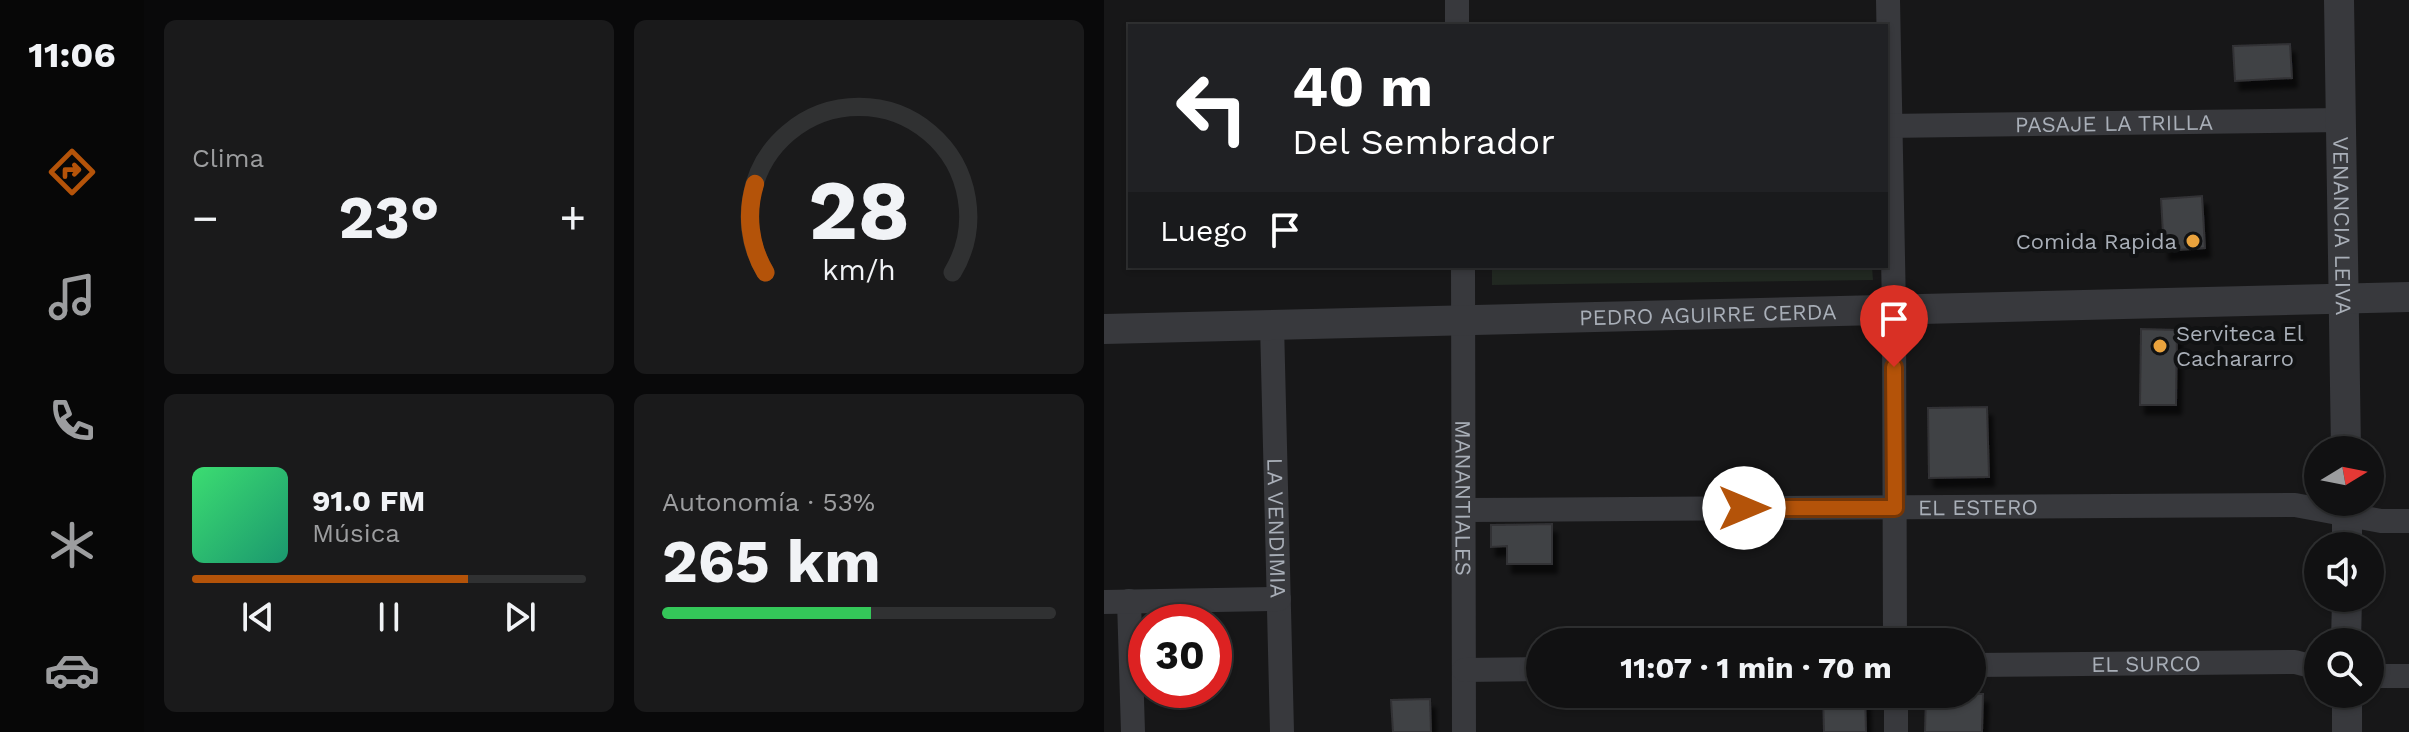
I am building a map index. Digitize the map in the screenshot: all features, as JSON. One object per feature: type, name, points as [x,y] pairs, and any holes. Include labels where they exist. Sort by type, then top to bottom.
[{"type":"street","points":[[1457,0],[1457,24]]},
{"type":"street","points":[[1888,0],[1888,126],[1894,309],[1895,628]]},
{"type":"street","name":"VENANCIA LEIVA","points":[[2339,0],[2346,436]]},
{"type":"street","name":"PASAJE LA TRILLA","points":[[1888,126],[2341,120]]},
{"type":"street","name":"MANANTIALES","points":[[1463,268],[1464,732]]},
{"type":"street","name":"PEDRO AGUIRRE CERDA","points":[[1104,329],[2409,297]]},
{"type":"street","name":"LA VENDIMIA","points":[[1272,324],[1282,732]]},
{"type":"street","name":"EL ESTERO","points":[[1464,510],[2304,506]]},
{"type":"street","name":"EL ESTERO","points":[[2368,516],[2381,521],[2409,521]]},
{"type":"street","points":[[1104,602],[1279,599]]},
{"type":"street","points":[[1129,601],[1133,732]]},
{"type":"street","name":"EL SURCO","points":[[1986,665],[2304,664]]},
{"type":"street","points":[[1464,670],[1526,669]]},
{"type":"street","points":[[2384,676],[2409,676]]},
{"type":"street","points":[[1896,708],[1896,732]]},
{"type":"street","points":[[2347,708],[2347,732]]},
{"type":"shaded area","points":[[1492,268],[1872,268],[1873,280],[1492,285]]},
{"type":"building","points":[[2290,44],[2292,78],[2235,81],[2233,46]]},
{"type":"building","points":[[2202,196],[2205,248],[2164,251],[2161,199]]},
{"type":"building","points":[[2141,329],[2177,330],[2176,405],[2140,405]]},
{"type":"building","points":[[1987,407],[1989,477],[1929,478],[1928,408]]},
{"type":"building","points":[[1552,524],[1552,564],[1507,564],[1507,546],[1491,547],[1491,525]]},
{"type":"building","points":[[1430,699],[1431,732],[1393,732],[1391,700]]},
{"type":"building","points":[[1823,708],[1865,708],[1866,732],[1824,732]]},
{"type":"building","points":[[1926,708],[1983,708],[1982,732],[1925,732]]},
{"type":"place","name":"Comida Rapida","points":[[2193,241]]},
{"type":"place","name":"Serviteca El Cachararro","points":[[2160,346]]},
{"type":"route","points":[[1744,508],[1895,508],[1894,367]]}]
